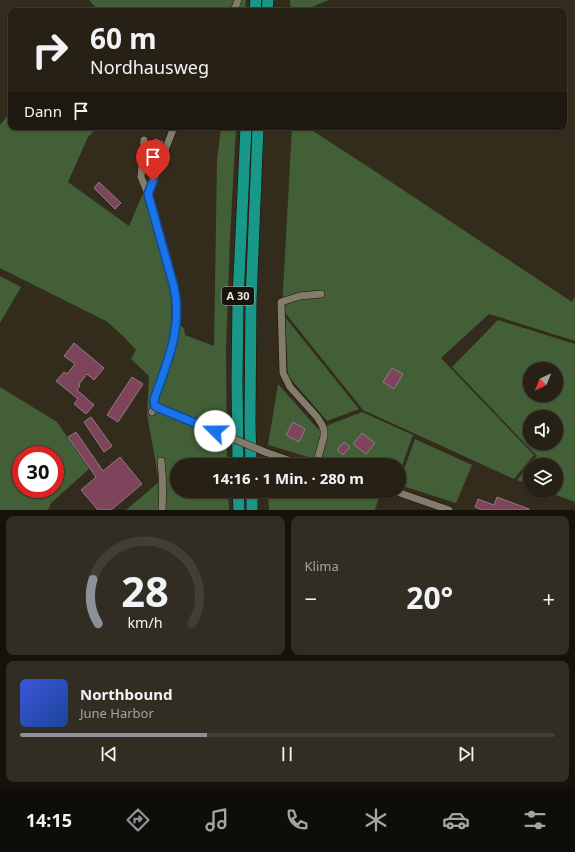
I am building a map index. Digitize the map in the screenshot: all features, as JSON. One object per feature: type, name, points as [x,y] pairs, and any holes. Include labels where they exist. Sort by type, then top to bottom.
[{"type":"highway","name":"A 30","points":[[238,458],[238,299],[246,130]]},
{"type":"highway","name":"A 30","points":[[251,458],[251,301],[258,130]]},
{"type":"highway","points":[[238,498],[239,510]]},
{"type":"highway","points":[[252,498],[252,510]]},
{"type":"street","points":[[148,194],[173,130]]},
{"type":"street","points":[[144,140],[141,177],[148,194],[174,287],[177,314],[170,353],[154,400],[154,409],[161,409],[283,458]]},
{"type":"street","points":[[318,458],[324,436],[322,424],[290,387],[283,373],[281,302],[300,296],[321,294]]},
{"type":"street","points":[[161,461],[163,474],[162,510]]},
{"type":"street","points":[[406,495],[449,510]]},
{"type":"green space","points":[[89,0],[246,0],[245,8],[96,8]]},
{"type":"green space","points":[[290,0],[329,0],[309,8],[291,8]]},
{"type":"green space","points":[[8,116],[8,130],[95,130],[88,137],[68,182],[129,226],[144,191],[172,295],[171,321],[184,328],[185,335],[214,346],[217,160],[221,130],[236,130],[226,350],[227,458],[170,458],[170,498],[228,498],[229,510],[126,510],[159,482],[147,414],[149,376],[131,359],[136,350],[106,321],[0,268],[0,125]]},
{"type":"green space","points":[[292,130],[312,130],[572,302],[575,296],[575,341],[489,314],[441,358],[523,444],[523,450],[529,450],[534,455],[532,458],[523,458],[523,468],[514,479],[363,410],[282,309]]},
{"type":"green space","points":[[0,276],[21,287],[0,323]]},
{"type":"green space","points":[[285,317],[359,409],[327,421],[288,376]]},
{"type":"green space","points":[[498,320],[575,344],[575,502],[563,498],[563,458],[535,458],[537,456],[531,450],[563,450],[563,410],[523,410],[523,441],[452,367]]},
{"type":"green space","points":[[278,384],[318,429],[362,412],[413,435],[405,458],[312,458],[268,445]]},
{"type":"green space","points":[[0,387],[57,422],[89,469],[64,491],[64,446],[12,446],[12,498],[57,498],[51,503],[48,510],[0,510]]},
{"type":"green space","points":[[415,439],[472,465],[456,503],[406,487],[406,464]]},
{"type":"green space","points":[[523,473],[523,482],[517,480]]},
{"type":"green space","points":[[268,498],[379,498],[375,510],[269,510]]},
{"type":"building","points":[[155,139],[163,142],[156,161],[148,157]]},
{"type":"building","points":[[99,182],[121,203],[115,209],[94,188]]},
{"type":"building","points":[[74,343],[104,368],[94,380],[87,374],[79,384],[80,386],[77,390],[94,405],[86,414],[74,404],[78,399],[56,381],[64,372],[67,374],[75,364],[64,356]]},
{"type":"building","points":[[392,368],[403,374],[394,389],[383,382]]},
{"type":"building","points":[[132,377],[143,384],[118,422],[107,415]]},
{"type":"building","points":[[91,417],[112,446],[104,452],[84,422]]},
{"type":"building","points":[[293,422],[305,429],[299,442],[286,435]]},
{"type":"building","points":[[76,432],[103,471],[120,457],[142,484],[111,510],[98,510],[81,490],[96,477],[68,437]]},
{"type":"building","points":[[362,433],[375,443],[366,454],[353,444]]},
{"type":"building","points":[[344,442],[350,447],[343,455],[337,450]]},
{"type":"building","points":[[497,497],[529,510],[482,510],[475,507],[478,499],[494,505]]},
{"type":"route","points":[[153,181],[148,194],[174,287],[177,314],[170,353],[154,400],[155,406],[215,431]]}]
